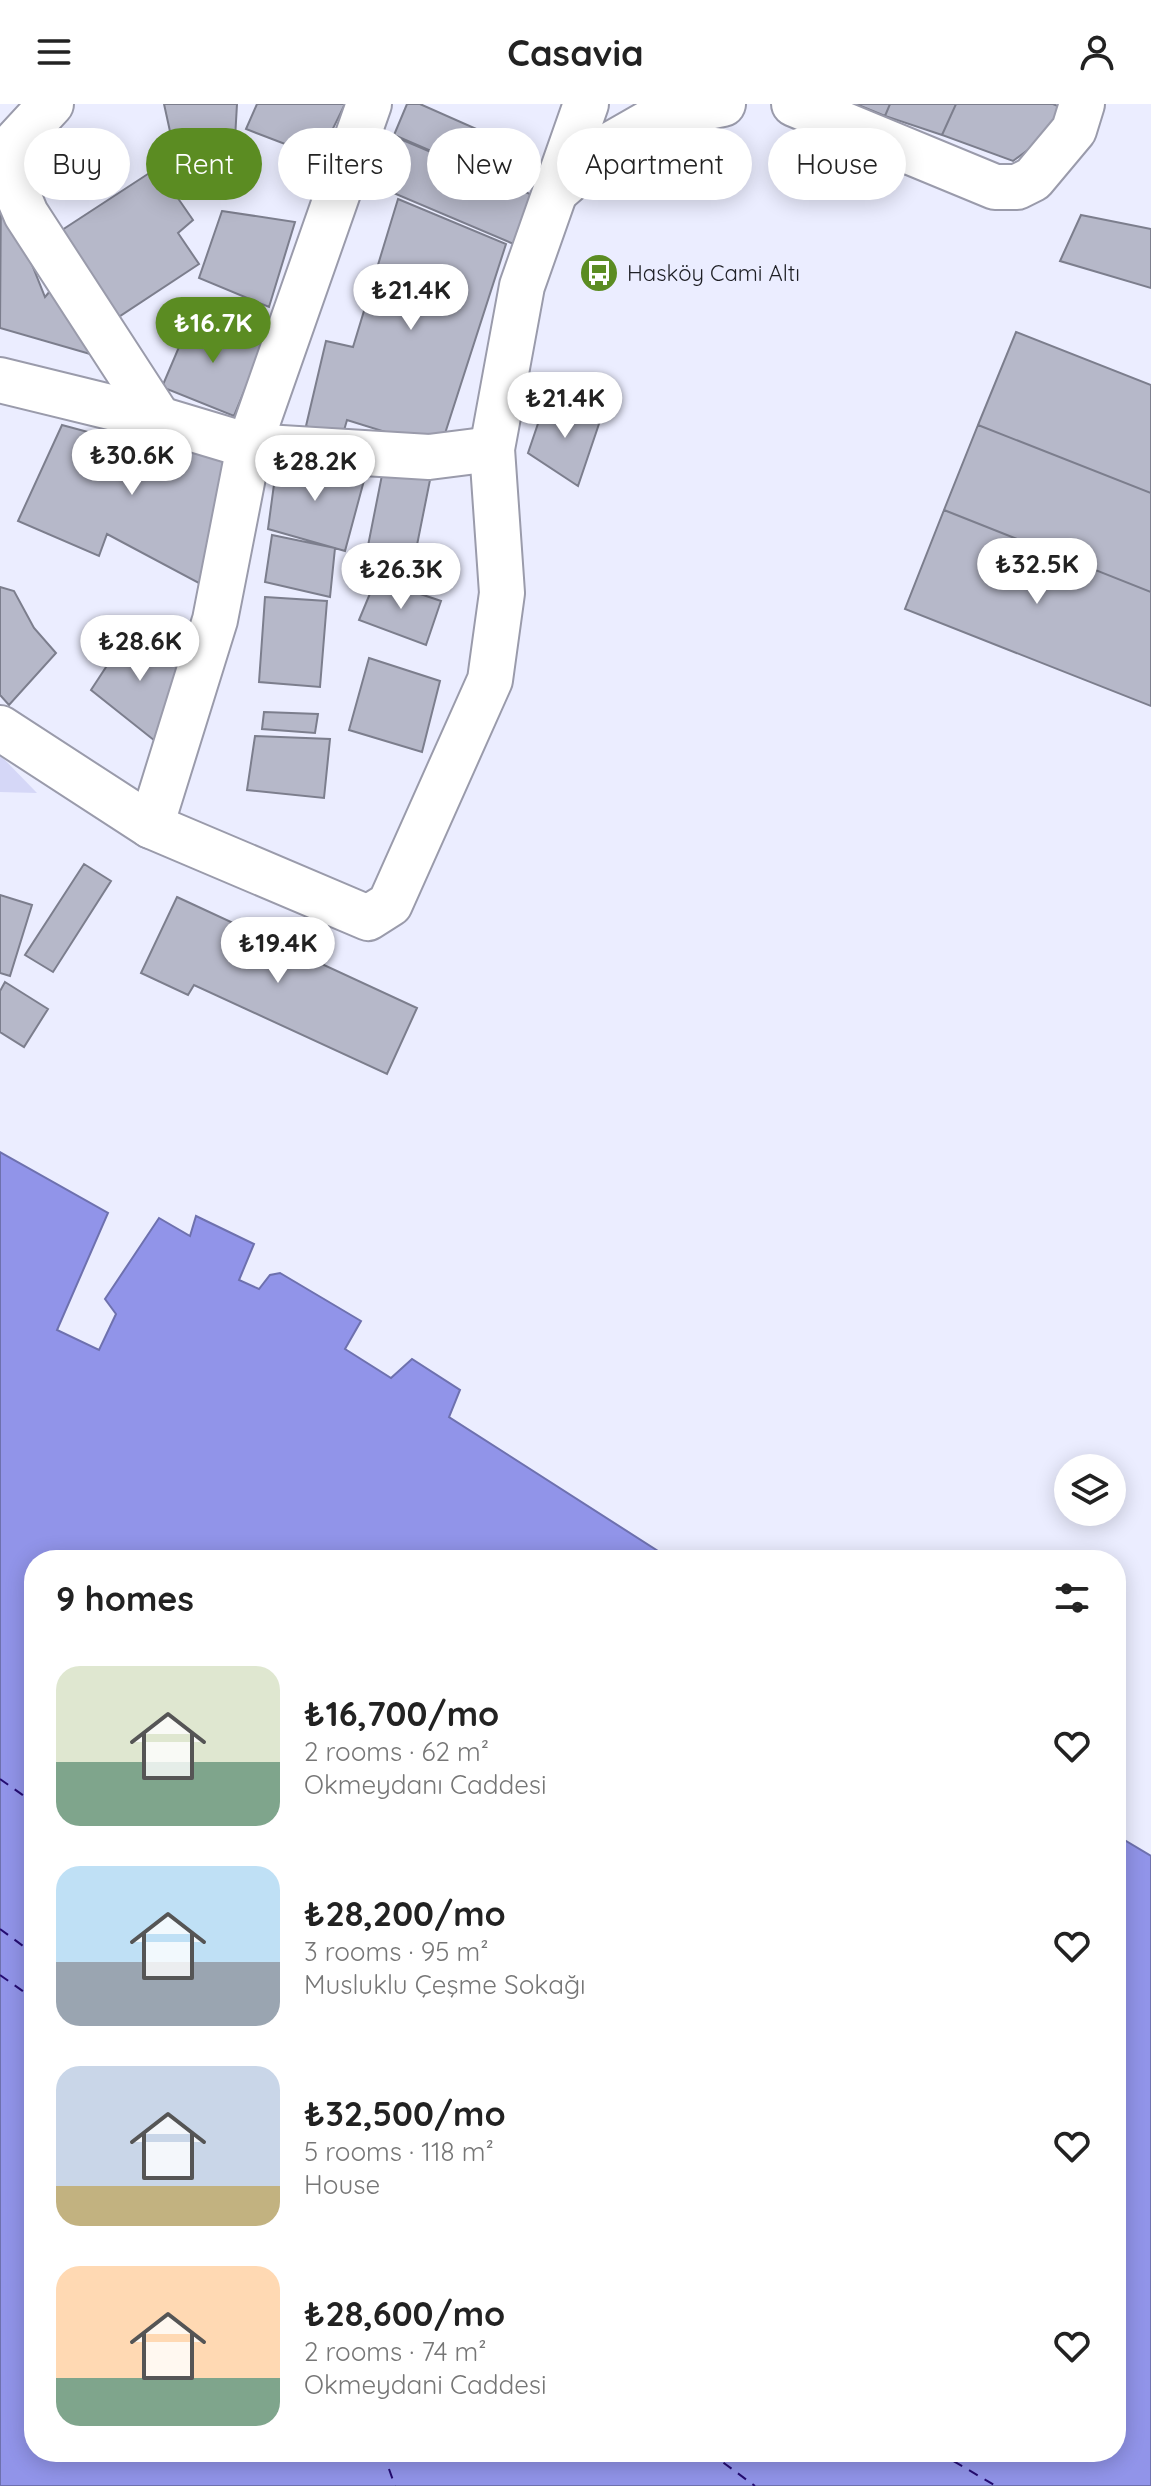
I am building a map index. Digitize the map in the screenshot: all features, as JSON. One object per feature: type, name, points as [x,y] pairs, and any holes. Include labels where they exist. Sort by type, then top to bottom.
[{"type":"main road","points":[[151,826],[215,620],[249,446],[369,104]]},
{"type":"main road","points":[[0,728],[151,826],[368,918],[390,904],[490,680],[502,593],[492,449],[522,286],[586,104]]},
{"type":"main road","points":[[556,191],[608,146],[659,117],[723,104]]},
{"type":"main road","points":[[794,104],[995,187],[1017,187],[1033,179],[1074,130],[1082,104]]},
{"type":"main road","points":[[46,106],[1,158],[26,214],[159,419]]},
{"type":"main road","points":[[0,380],[159,419],[249,446],[429,457],[492,449]]},
{"type":"shaded area","points":[[0,755],[37,793],[0,792]]},
{"type":"water","points":[[0,1152],[108,1213],[57,1330],[99,1350],[116,1314],[105,1299],[159,1218],[190,1236],[196,1216],[254,1244],[239,1280],[259,1289],[270,1275],[280,1273],[361,1321],[345,1349],[391,1378],[412,1359],[460,1390],[449,1417],[656,1550],[24,1550],[24,2462],[1126,2462],[1126,1841],[1151,1856],[1151,2486],[0,2486]]},
{"type":"building","points":[[164,104],[237,104],[236,128],[169,128]]},
{"type":"building","points":[[257,104],[345,104],[333,128],[278,128],[278,141],[262,135],[262,128],[246,128]]},
{"type":"building","points":[[407,104],[420,104],[474,128],[427,128],[427,149],[411,142],[411,128],[397,128]]},
{"type":"building","points":[[856,104],[890,104],[885,116]]},
{"type":"building","points":[[890,104],[956,104],[942,135],[885,116]]},
{"type":"building","points":[[956,104],[1053,104],[1077,114],[1013,161],[942,135]]},
{"type":"building","points":[[411,144],[427,150],[427,200],[536,200],[516,245],[410,200]]},
{"type":"building","points":[[146,175],[146,200],[179,200],[193,220],[178,233],[199,264],[117,318],[59,232],[108,200],[130,200],[130,186]]},
{"type":"building","points":[[1,187],[45,297],[56,284],[104,358],[0,328]]},
{"type":"building","points":[[398,200],[506,244],[440,449],[347,420],[341,441],[306,426],[326,341],[353,347]]},
{"type":"building","points":[[222,211],[295,222],[269,307],[199,278]]},
{"type":"building","points":[[1081,215],[1151,229],[1151,288],[1060,261]]},
{"type":"building","points":[[193,314],[264,343],[234,416],[162,387]]},
{"type":"building","points":[[1016,332],[1151,385],[1151,493],[978,425]]},
{"type":"building","points":[[545,403],[602,415],[578,486],[528,453]]},
{"type":"building","points":[[62,425],[99,435],[176,432],[224,458],[210,589],[107,534],[99,556],[18,521]]},
{"type":"building","points":[[978,425],[1151,493],[1151,592],[944,510]]},
{"type":"building","points":[[277,462],[366,473],[345,551],[268,529]]},
{"type":"building","points":[[383,470],[430,480],[410,580],[363,571]]},
{"type":"building","points":[[944,510],[1151,592],[1151,706],[905,609]]},
{"type":"building","points":[[272,535],[335,548],[330,597],[265,582]]},
{"type":"building","points":[[376,579],[441,601],[426,645],[359,620]]},
{"type":"building","points":[[0,587],[14,591],[34,628],[56,653],[9,705],[0,695]]},
{"type":"building","points":[[265,597],[327,601],[320,687],[259,682]]},
{"type":"building","points":[[131,629],[185,667],[155,741],[91,690]]},
{"type":"building","points":[[369,658],[440,681],[422,752],[349,730]]},
{"type":"building","points":[[264,712],[318,714],[315,733],[262,729]]},
{"type":"building","points":[[255,736],[330,739],[324,798],[247,790]]},
{"type":"building","points":[[84,864],[111,881],[53,972],[25,955]]},
{"type":"building","points":[[0,895],[32,905],[10,976],[0,973]]},
{"type":"building","points":[[177,897],[417,1008],[387,1074],[194,985],[188,995],[141,973]]},
{"type":"building","points":[[5,982],[48,1009],[24,1047],[0,1032],[0,991]]},
{"type":"ferry route","points":[[0,1779],[24,1796]]},
{"type":"ferry route","points":[[0,1929],[24,1947]]},
{"type":"ferry route","points":[[0,1975],[24,1992]]},
{"type":"ferry route","points":[[387,2462],[395,2486]]},
{"type":"ferry route","points":[[723,2462],[755,2486]]},
{"type":"ferry route","points":[[955,2462],[996,2486]]},
{"type":"place","name":"Hasköy Cami Altı","points":[[599,273]]}]
